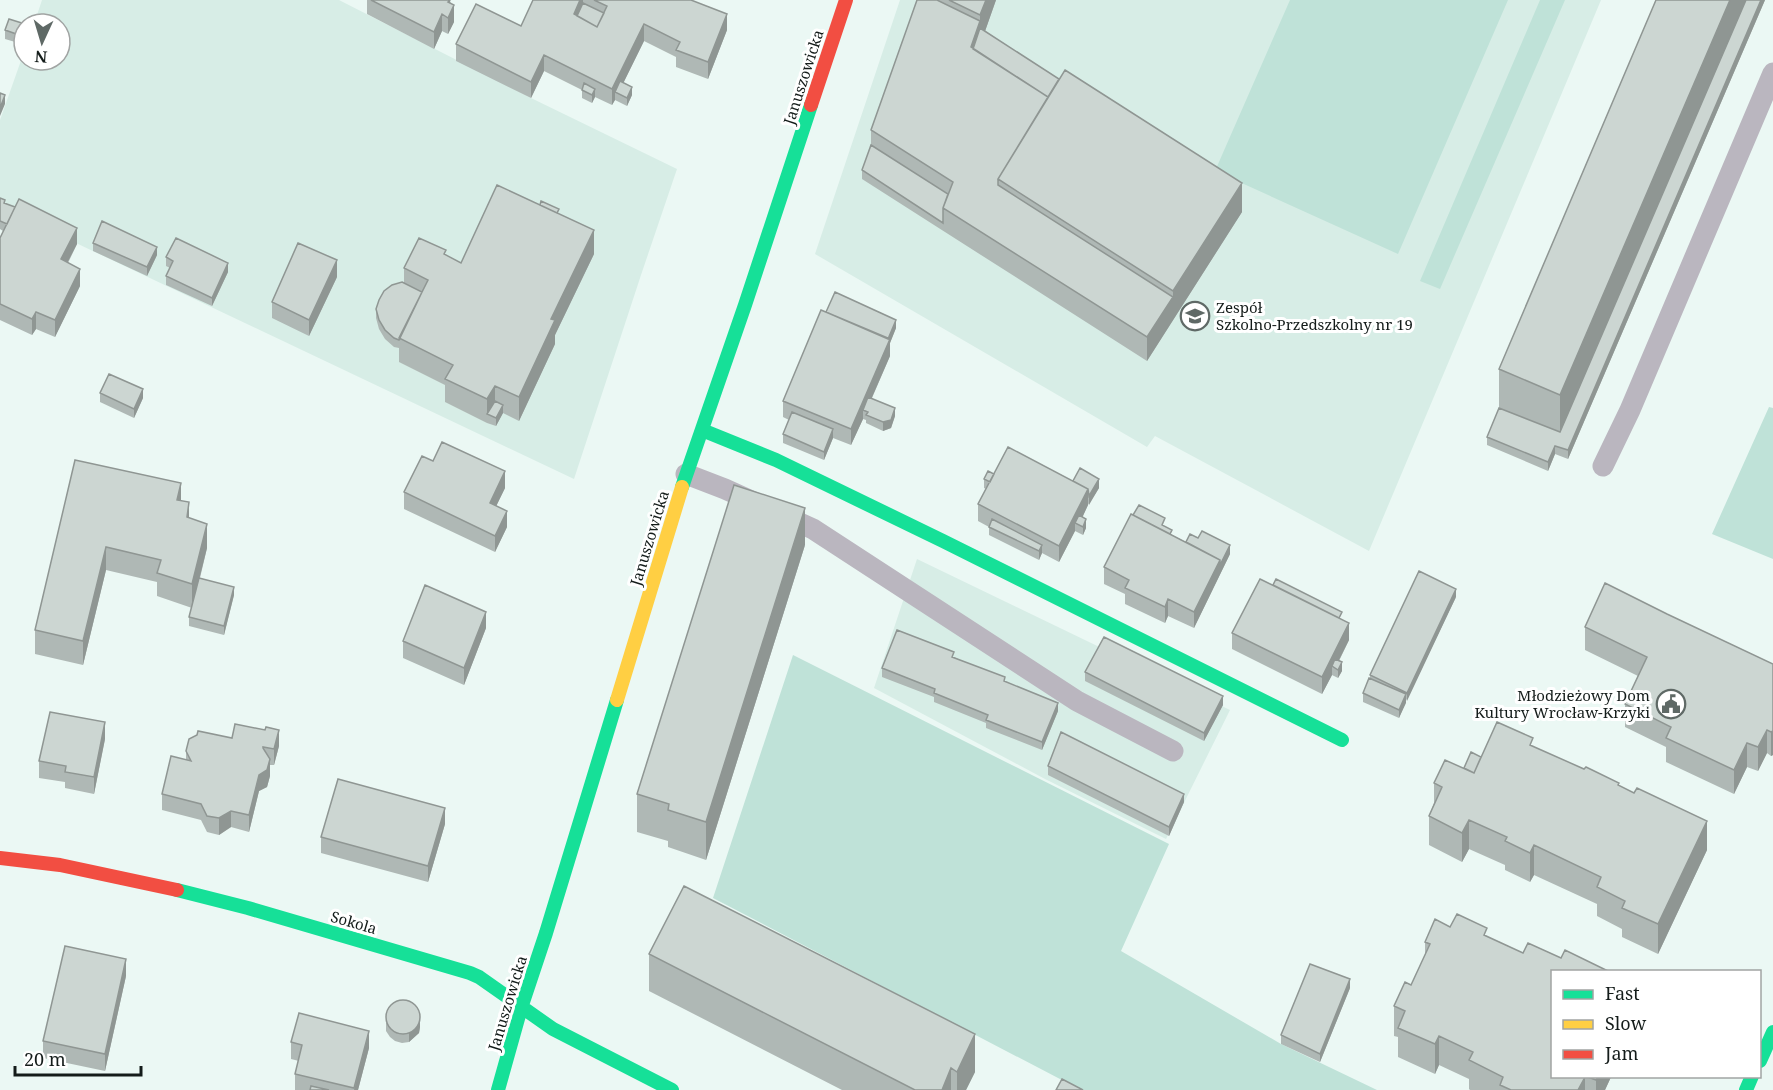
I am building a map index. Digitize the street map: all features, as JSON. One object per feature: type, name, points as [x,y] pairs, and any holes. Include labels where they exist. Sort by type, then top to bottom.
[{"type":"street","name":"Januszowicka","points":[[498,1090],[521,1008],[686,474],[745,305],[846,0]]},
{"type":"street","points":[[702,430],[776,460],[1342,740]]},
{"type":"street","name":"Sokola","points":[[0,858],[60,865],[154,884],[388,948],[479,976],[521,1008],[554,1029],[672,1090]]},
{"type":"street","points":[[1761,1059],[1773,1032]]},
{"type":"lane","points":[[1603,466],[1630,410],[1773,73]]},
{"type":"lane","points":[[686,474],[813,529],[1077,701],[1173,751]]},
{"type":"shaded area","points":[[42,0],[339,0],[677,169],[574,479],[0,207],[0,120],[17,72],[72,72],[72,12],[38,12]]},
{"type":"shaded area","name":"Zespół Szkolno-Przedszkolny nr 19","points":[[900,0],[1601,0],[1369,551],[1155,436],[1147,447],[815,254]]},
{"type":"shaded area","points":[[1290,0],[1508,0],[1398,254],[1215,171]]},
{"type":"shaded area","points":[[1540,0],[1565,0],[1440,289],[1420,281]]},
{"type":"shaded area","points":[[1769,407],[1773,408],[1773,559],[1712,534]]},
{"type":"shaded area","points":[[917,559],[1230,710],[1166,839],[1045,779],[874,688]]},
{"type":"shaded area","points":[[793,655],[1169,844],[1121,951],[1281,1044],[1377,1090],[1081,1090],[713,898]]},
{"type":"building","points":[[371,0],[450,0],[448,2],[454,5],[448,18],[442,14],[434,32]]},
{"type":"building","points":[[533,0],[580,0],[574,14],[597,27],[607,6],[594,0],[691,0],[727,14],[708,62],[676,50],[680,42],[644,24],[612,89],[544,55],[531,82],[456,44],[476,4],[521,26]]},
{"type":"building","points":[[917,0],[937,0],[980,21],[971,47],[1048,97],[998,179],[998,185],[1173,297],[1147,337],[943,208],[953,182],[871,130]]},
{"type":"building","points":[[949,0],[986,0],[980,15]]},
{"type":"building","points":[[1656,0],[1730,0],[1560,395],[1499,369]]},
{"type":"building","points":[[1746,0],[1761,0],[1568,450],[1555,446],[1548,462],[1487,437],[1499,408],[1560,432]]},
{"type":"building","points":[[583,3],[604,13],[597,27],[577,16]]},
{"type":"building","points":[[9,19],[12,20],[12,32],[5,30]]},
{"type":"building","points":[[980,28],[1059,79],[1048,97],[973,49]]},
{"type":"building","points":[[1065,70],[1242,183],[1173,291],[998,179]]},
{"type":"building","points":[[620,81],[632,87],[627,98],[615,92]]},
{"type":"building","points":[[584,83],[595,89],[592,95],[582,90]]},
{"type":"building","points":[[0,93],[5,95],[0,108]]},
{"type":"building","points":[[871,145],[948,194],[943,208],[943,223],[862,170]]},
{"type":"building","points":[[497,185],[594,230],[551,319],[555,320],[519,397],[495,386],[487,399],[445,379],[453,365],[399,338],[428,280],[404,268],[419,238],[446,250],[444,254],[461,263]]},
{"type":"building","points":[[0,198],[5,200],[4,203],[15,207],[7,224],[0,221]]},
{"type":"building","points":[[19,199],[77,228],[61,259],[80,269],[55,320],[36,312],[32,319],[0,304],[0,238]]},
{"type":"building","points":[[541,201],[559,209],[557,213],[540,205]]},
{"type":"building","points":[[102,221],[157,247],[147,267],[93,243]]},
{"type":"building","points":[[176,238],[228,263],[212,298],[166,276],[173,261],[166,257]]},
{"type":"building","points":[[298,243],[337,260],[309,320],[272,302]]},
{"type":"building","points":[[402,282],[422,292],[399,340],[385,330],[376,309],[384,291]]},
{"type":"building","points":[[835,292],[896,320],[888,339],[826,312]]},
{"type":"building","points":[[821,310],[890,339],[851,429],[783,401]]},
{"type":"building","points":[[109,374],[143,389],[134,409],[100,393]]},
{"type":"building","points":[[868,397],[895,408],[891,420],[883,422],[866,415],[868,412],[863,410]]},
{"type":"building","points":[[495,401],[503,405],[496,418],[487,414]]},
{"type":"building","points":[[792,412],[833,429],[824,452],[783,434]]},
{"type":"building","points":[[442,442],[505,471],[490,503],[507,511],[495,536],[404,492],[422,456],[433,461]]},
{"type":"building","points":[[1008,447],[1088,489],[1059,546],[978,504]]},
{"type":"building","points":[[75,460],[181,483],[177,500],[189,502],[187,517],[207,524],[192,584],[157,573],[161,560],[106,547],[83,641],[35,630]]},
{"type":"building","points":[[1080,468],[1099,479],[1089,496],[1088,489],[1073,481]]},
{"type":"building","points":[[988,471],[994,474],[990,482],[984,479]]},
{"type":"building","points":[[734,485],[805,508],[706,822],[668,810],[669,804],[637,794]]},
{"type":"building","points":[[1139,505],[1165,518],[1162,525],[1172,530],[1170,534],[1133,515]]},
{"type":"building","points":[[1131,514],[1220,560],[1194,612],[1168,599],[1165,607],[1125,588],[1129,580],[1104,567]]},
{"type":"building","points":[[1079,515],[1086,519],[1083,527],[1075,523]]},
{"type":"building","points":[[992,519],[1042,545],[1039,551],[989,527]]},
{"type":"building","points":[[1202,531],[1230,545],[1220,565],[1220,560],[1186,542],[1190,534],[1198,538]]},
{"type":"building","points":[[1419,571],[1456,589],[1407,693],[1370,675]]},
{"type":"building","points":[[199,578],[234,587],[224,626],[189,617]]},
{"type":"building","points":[[1260,579],[1349,623],[1322,677],[1232,633]]},
{"type":"building","points":[[1276,579],[1342,612],[1339,618],[1273,585]]},
{"type":"building","points":[[1605,583],[1773,664],[1773,731],[1767,730],[1758,747],[1747,743],[1734,770],[1666,738],[1671,727],[1625,704],[1647,657],[1585,627]]},
{"type":"building","points":[[425,585],[486,612],[464,668],[403,641]]},
{"type":"building","points":[[897,630],[954,652],[952,657],[1005,677],[1004,681],[1058,703],[1042,742],[986,720],[988,715],[934,693],[935,689],[882,668]]},
{"type":"building","points":[[1104,637],[1223,696],[1204,733],[1085,672]]},
{"type":"building","points":[[1335,659],[1342,662],[1338,670],[1332,666]]},
{"type":"building","points":[[1369,678],[1406,694],[1399,710],[1363,693]]},
{"type":"building","points":[[50,712],[105,722],[94,777],[65,772],[66,766],[39,761]]},
{"type":"building","points":[[1497,722],[1533,738],[1530,745],[1584,769],[1586,767],[1634,793],[1637,788],[1707,821],[1658,924],[1622,908],[1625,901],[1597,887],[1601,877],[1534,845],[1530,853],[1505,841],[1507,837],[1469,820],[1462,833],[1429,816],[1442,787],[1434,783],[1445,760],[1474,773]]},
{"type":"building","points":[[235,724],[265,730],[266,727],[279,730],[274,749],[263,747],[270,759],[267,770],[259,775],[249,815],[231,811],[219,818],[207,816],[201,804],[162,794],[171,756],[191,761],[186,751],[189,739],[197,735],[198,731],[232,738]]},
{"type":"building","points":[[1061,732],[1184,794],[1169,827],[1048,766]]},
{"type":"building","points":[[1471,752],[1481,757],[1474,773],[1464,768]]},
{"type":"building","points":[[338,779],[445,808],[428,866],[321,837]]},
{"type":"building","points":[[684,886],[975,1034],[957,1072],[951,1068],[942,1090],[915,1090],[649,954]]},
{"type":"building","points":[[1457,914],[1487,928],[1484,935],[1523,953],[1528,943],[1561,958],[1565,950],[1606,970],[1551,970],[1551,1078],[1584,1078],[1578,1090],[1511,1090],[1500,1085],[1503,1077],[1469,1060],[1473,1052],[1439,1036],[1435,1044],[1398,1028],[1405,1011],[1394,1006],[1405,982],[1411,985],[1430,944],[1425,942],[1435,919],[1450,927]]},
{"type":"building","points":[[65,946],[126,959],[105,1054],[43,1041]]},
{"type":"building","points":[[1310,964],[1350,979],[1320,1054],[1281,1035]]},
{"type":"building","points":[[403,1000],[415,1005],[420,1017],[415,1029],[403,1034],[391,1029],[386,1017],[391,1005]]},
{"type":"building","points":[[299,1013],[369,1031],[354,1088],[295,1074],[302,1045],[291,1042]]},
{"type":"building","points":[[1062,1079],[1083,1090],[1056,1090]]},
{"type":"building","points":[[311,1086],[329,1090],[310,1090]]},
{"type":"traffic: fast","points":[[682,487],[811,105]]},
{"type":"traffic: fast","points":[[702,430],[776,460],[1342,740]]},
{"type":"traffic: fast","points":[[498,1090],[521,1008],[617,700]]},
{"type":"traffic: fast","points":[[177,890],[248,908],[470,973],[553,1029],[672,1090]]},
{"type":"traffic: fast","points":[[1761,1059],[1773,1032]]},
{"type":"traffic: fast","points":[[1746,1090],[1751,1078]]},
{"type":"traffic: slow","points":[[617,700],[682,487]]},
{"type":"traffic: jam","points":[[811,105],[846,0]]},
{"type":"traffic: jam","points":[[0,858],[60,865],[177,890]]},
{"type":"place","name":"Zespół Szkolno-Przedszkolny nr 19","points":[[1195,316]]},
{"type":"place","name":"Młodzieżowy Dom Kultury Wrocław-Krzyki","points":[[1671,704]]}]
